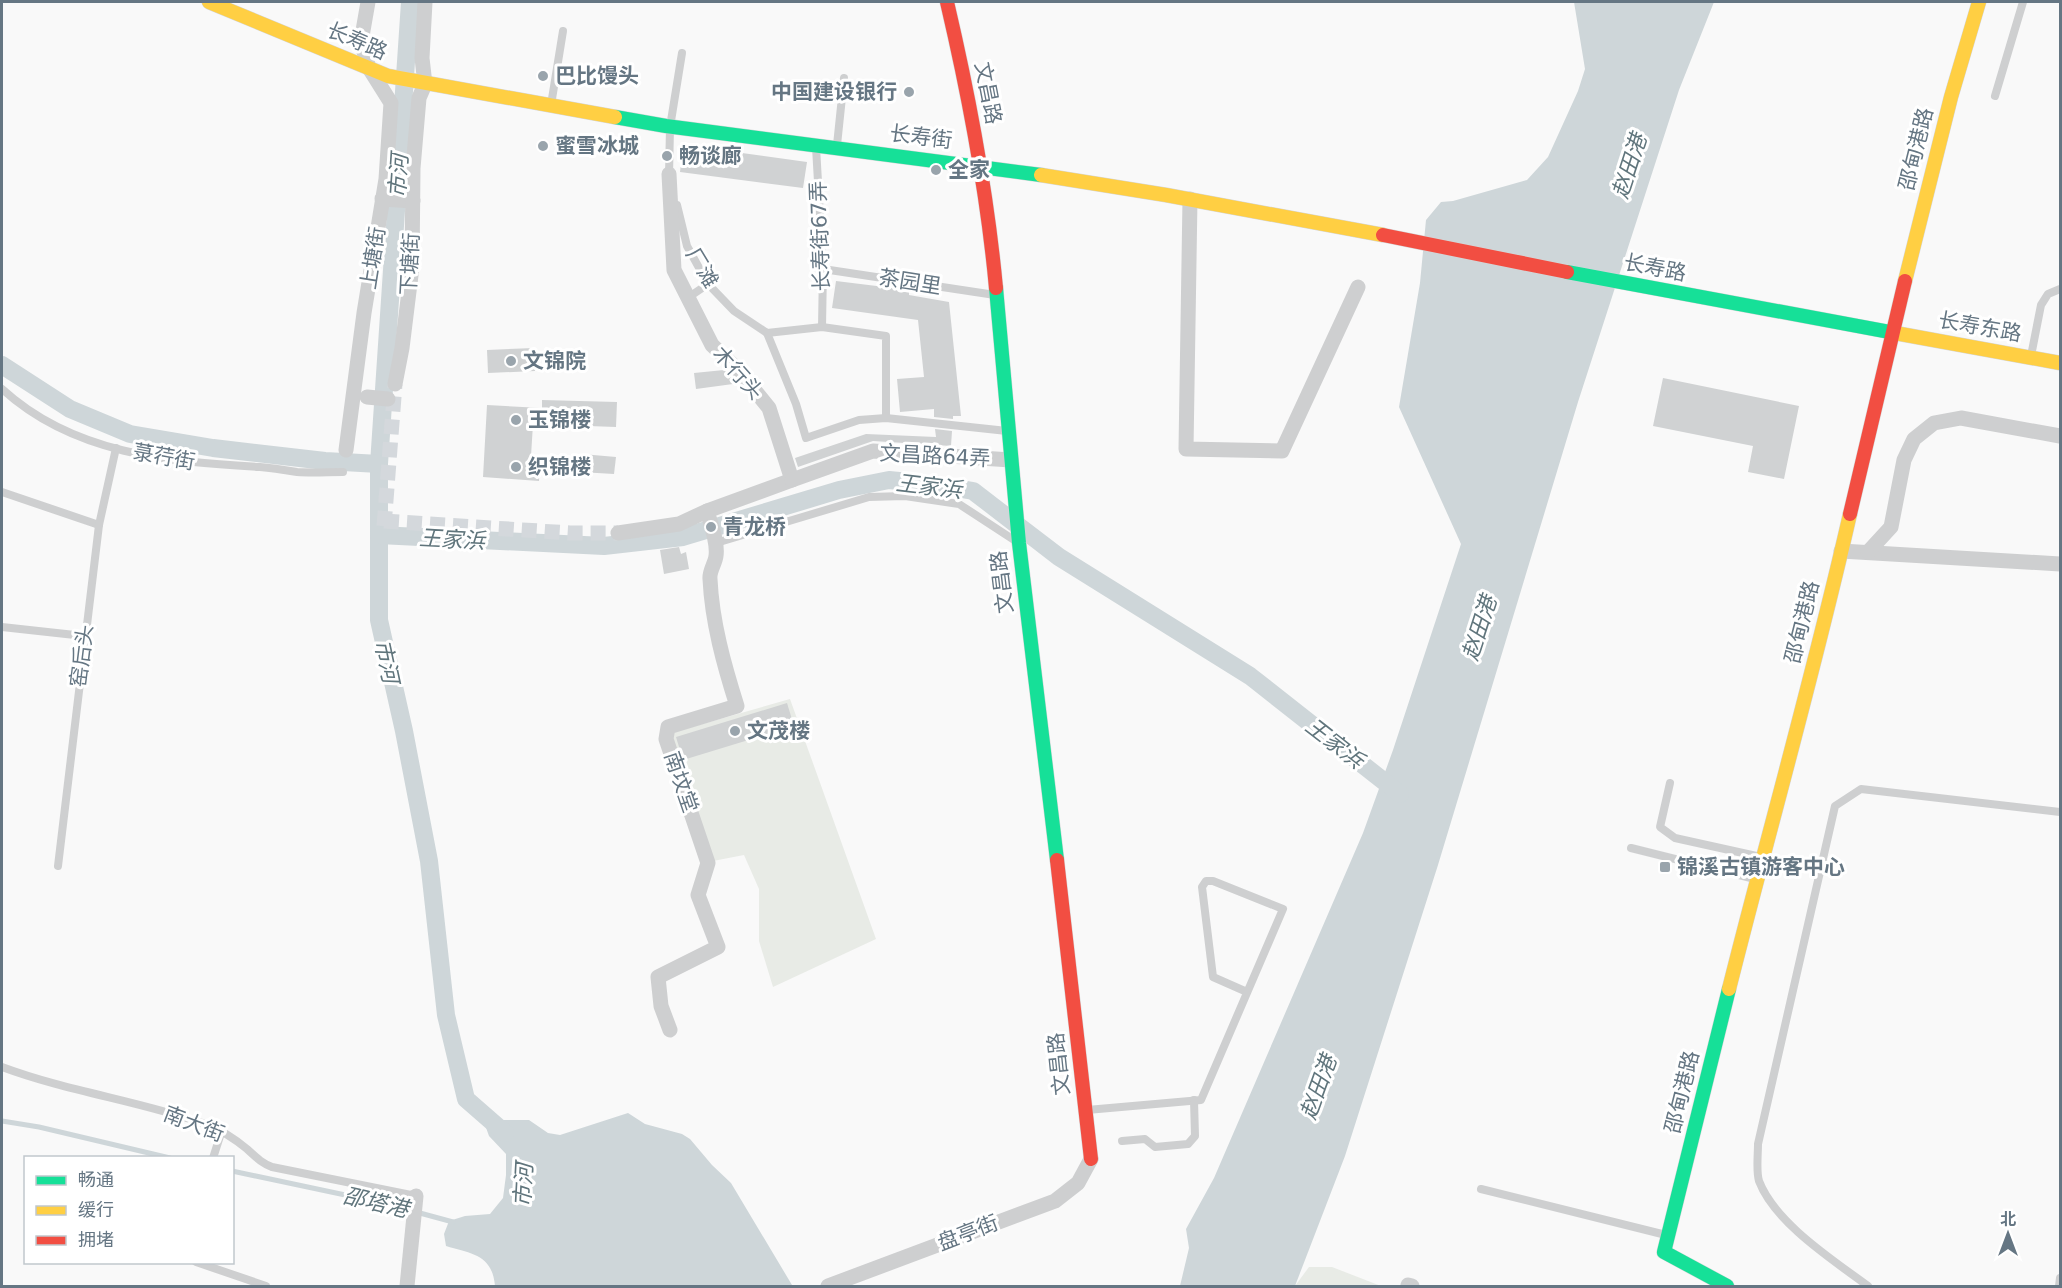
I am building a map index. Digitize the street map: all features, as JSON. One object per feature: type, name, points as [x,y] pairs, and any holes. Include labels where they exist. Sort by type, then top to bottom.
[{"type":"street","name":"长寿路","points":[[209,2],[388,76],[425,84]]},
{"type":"street","name":"上塘街","points":[[346,450],[364,313],[397,200],[386,179],[392,103],[369,68],[362,42],[368,2]]},
{"type":"street","name":"下塘街","points":[[395,384],[412,267],[397,200],[413,168],[419,98],[425,84],[422,58],[425,2]]},
{"type":"street","name":"文昌路","points":[[947,2],[964,73],[991,233],[1014,497],[1067,937],[1091,1159]]},
{"type":"street","name":"邵甸港路","points":[[1727,1287],[1664,1252],[1756,880],[1826,620],[1892,333],[1951,97],[1980,2]]},
{"type":"street","name":"长寿街","points":[[425,84],[670,127],[980,166],[1190,199],[1411,240]]},
{"type":"street","name":"木行头","points":[[669,174],[674,270],[712,345],[739,371],[769,408],[792,480]]},
{"type":"street","points":[[1190,199],[1186,449],[1282,450],[1358,287]]},
{"type":"street","name":"长寿路","points":[[1411,240],[1663,291],[1892,333]]},
{"type":"street","name":"长寿东路","points":[[1892,333],[2061,363]]},
{"type":"street","points":[[367,397],[388,399]]},
{"type":"street","points":[[1868,552],[1891,527],[1904,460],[1914,439],[1934,423],[1961,418],[2061,436]]},
{"type":"street","name":"文昌路64弄","points":[[792,480],[873,450],[1011,460]]},
{"type":"street","points":[[618,533],[679,524],[792,480]]},
{"type":"street","points":[[708,514],[715,541]]},
{"type":"street","name":"南坟堂","points":[[670,1030],[661,1006],[658,978],[718,946],[698,895],[708,862],[666,739],[668,727],[737,706],[723,661],[709,578],[716,557],[715,541]]},
{"type":"street","points":[[1841,551],[2061,564]]},
{"type":"street","name":"盘亭街","points":[[828,1287],[1055,1201],[1078,1183],[1091,1159]]},
{"type":"street","points":[[407,1287],[415,1206]]},
{"type":"lane","points":[[1995,96],[2023,2]]},
{"type":"lane","points":[[550,106],[563,31]]},
{"type":"lane","name":"厂滩","points":[[682,53],[670,127],[669,174],[687,246],[708,284],[734,311],[767,333]]},
{"type":"lane","points":[[837,148],[844,78]]},
{"type":"lane","name":"长寿街67弄","points":[[816,145],[823,269],[822,327]]},
{"type":"lane","name":"茶园里","points":[[823,269],[996,296]]},
{"type":"lane","points":[[689,297],[708,284]]},
{"type":"lane","points":[[2031,357],[2041,305],[2048,294],[2061,289]]},
{"type":"lane","points":[[886,418],[886,336],[822,327],[767,333],[796,404],[806,438],[859,420],[886,418],[1009,431]]},
{"type":"lane","name":"菉荇街","points":[[2,389],[52,426],[88,441],[116,448],[170,460],[216,466],[299,472],[343,472]]},
{"type":"lane","name":"窑后头","points":[[58,866],[99,525],[116,448]]},
{"type":"lane","points":[[2,492],[99,525]]},
{"type":"lane","points":[[715,541],[869,497],[905,496],[959,504],[1019,543]]},
{"type":"lane","points":[[2,627],[84,636]]},
{"type":"lane","points":[[1670,783],[1660,827],[1675,838],[1762,857]]},
{"type":"lane","points":[[1868,1287],[1799,1233],[1768,1199],[1758,1179],[1758,1144],[1835,806],[1861,789],[2061,812]]},
{"type":"lane","points":[[1631,848],[1756,880]]},
{"type":"lane","points":[[1086,1110],[1201,1100],[1283,909],[1213,881],[1206,881],[1202,887],[1213,977],[1247,992]]},
{"type":"lane","name":"南大街","points":[[2,1067],[41,1080],[177,1114],[222,1130],[248,1150],[257,1161],[272,1167],[415,1206]]},
{"type":"lane","points":[[1122,1141],[1145,1139],[1155,1147],[1188,1144],[1195,1136],[1194,1100]]},
{"type":"lane","points":[[214,1156],[222,1130]]},
{"type":"lane","points":[[1481,1190],[1668,1236]]},
{"type":"lane","points":[[199,1264],[266,1287]]},
{"type":"lane","points":[[2059,1287],[2061,1278]]},
{"type":"shaded area","points":[[790,699],[876,939],[773,987],[759,941],[759,889],[744,855],[713,861],[671,733]]},
{"type":"shaded area","points":[[1309,1267],[1332,1267],[1381,1286],[1295,1286]]},
{"type":"water","name":"赵田港","points":[[1574,2],[1714,2],[1679,90],[1578,402],[1438,865],[1345,1156],[1295,1286],[1180,1286],[1189,1248],[1186,1229],[1214,1178],[1363,833],[1461,544],[1399,407],[1420,283],[1426,220],[1441,202],[1453,201],[1527,180],[1548,157],[1578,91],[1585,69]]},
{"type":"water","points":[[628,1113],[645,1124],[682,1134],[690,1139],[731,1183],[792,1285],[495,1286],[490,1267],[485,1261],[472,1254],[446,1246],[444,1234],[449,1221],[465,1216],[490,1214],[503,1198],[506,1154],[489,1136],[484,1122],[489,1117],[502,1120],[529,1120],[548,1133],[560,1135]]},
{"type":"building","points":[[683,145],[807,162],[803,188],[680,172]]},
{"type":"building","points":[[836,281],[909,290],[909,295],[949,302],[961,416],[953,416],[953,419],[934,417],[934,409],[900,412],[897,379],[924,377],[918,320],[832,308]]},
{"type":"building","name":"文锦院","points":[[534,348],[535,371],[488,373],[487,350]]},
{"type":"building","points":[[724,370],[733,378],[733,384],[696,389],[694,373]]},
{"type":"building","points":[[1663,378],[1799,406],[1784,479],[1748,472],[1753,446],[1653,426]]},
{"type":"building","points":[[542,400],[617,402],[616,427],[533,424],[531,456],[540,457],[539,481],[483,477],[487,405],[542,408]]},
{"type":"building","points":[[935,429],[952,431],[951,446],[873,441],[798,467],[795,458],[866,434],[936,437]]},
{"type":"building","points":[[582,454],[616,457],[614,474],[580,472]]},
{"type":"building","points":[[679,547],[681,554],[686,552],[689,569],[664,574],[660,550]]},
{"type":"building","name":"文茂楼","points":[[787,703],[794,726],[683,760],[676,737]]},
{"type":"waterway","name":"市河","points":[[410,2],[379,464],[379,620],[404,731],[429,861],[446,1015],[466,1099],[505,1133]]},
{"type":"waterway","points":[[2,365],[70,409],[130,434],[213,448],[325,461],[379,464]]},
{"type":"waterway","name":"王家浜","points":[[379,535],[604,546],[683,537],[839,490],[889,480],[973,491],[1059,557],[1250,676],[1400,794]]},
{"type":"waterway","name":"邵塔港","points":[[2,1121],[39,1127],[162,1156]]},
{"type":"waterway","name":"邵塔港","points":[[234,1171],[383,1203],[453,1222]]},
{"type":"tunnel","points":[[384,526],[395,384]]},
{"type":"tunnel","points":[[384,521],[570,533],[618,533]]},
{"type":"traffic: fast","points":[[615,117],[666,126],[1041,175]]},
{"type":"traffic: fast","points":[[1567,272],[1895,333]]},
{"type":"traffic: fast","points":[[996,288],[1019,543],[1057,860]]},
{"type":"traffic: fast","points":[[1727,1286],[1664,1252],[1729,989]]},
{"type":"traffic: slow","points":[[209,2],[388,76],[615,117]]},
{"type":"traffic: slow","points":[[1905,281],[1951,97],[1979,2]]},
{"type":"traffic: slow","points":[[1041,175],[1166,195],[1383,235]]},
{"type":"traffic: slow","points":[[1895,333],[2060,363]]},
{"type":"traffic: slow","points":[[1729,989],[1850,514]]},
{"type":"traffic: jam","points":[[947,2],[976,144],[988,216],[996,288]]},
{"type":"traffic: jam","points":[[1383,235],[1567,272]]},
{"type":"traffic: jam","points":[[1850,514],[1905,281]]},
{"type":"traffic: jam","points":[[1057,860],[1091,1159]]},
{"type":"place","name":"巴比馒头","points":[[543,76]]},
{"type":"place","name":"中国建设银行","points":[[909,92]]},
{"type":"place","name":"蜜雪冰城","points":[[543,146]]},
{"type":"place","name":"畅谈廊","points":[[667,156]]},
{"type":"place","name":"全家","points":[[936,170]]},
{"type":"place","name":"文锦院","points":[[511,361]]},
{"type":"place","name":"玉锦楼","points":[[516,420]]},
{"type":"place","name":"织锦楼","points":[[516,467]]},
{"type":"place","name":"青龙桥","points":[[711,527]]},
{"type":"place","name":"文茂楼","points":[[735,731]]},
{"type":"place","name":"锦溪古镇游客中心","points":[[1665,867]]}]
